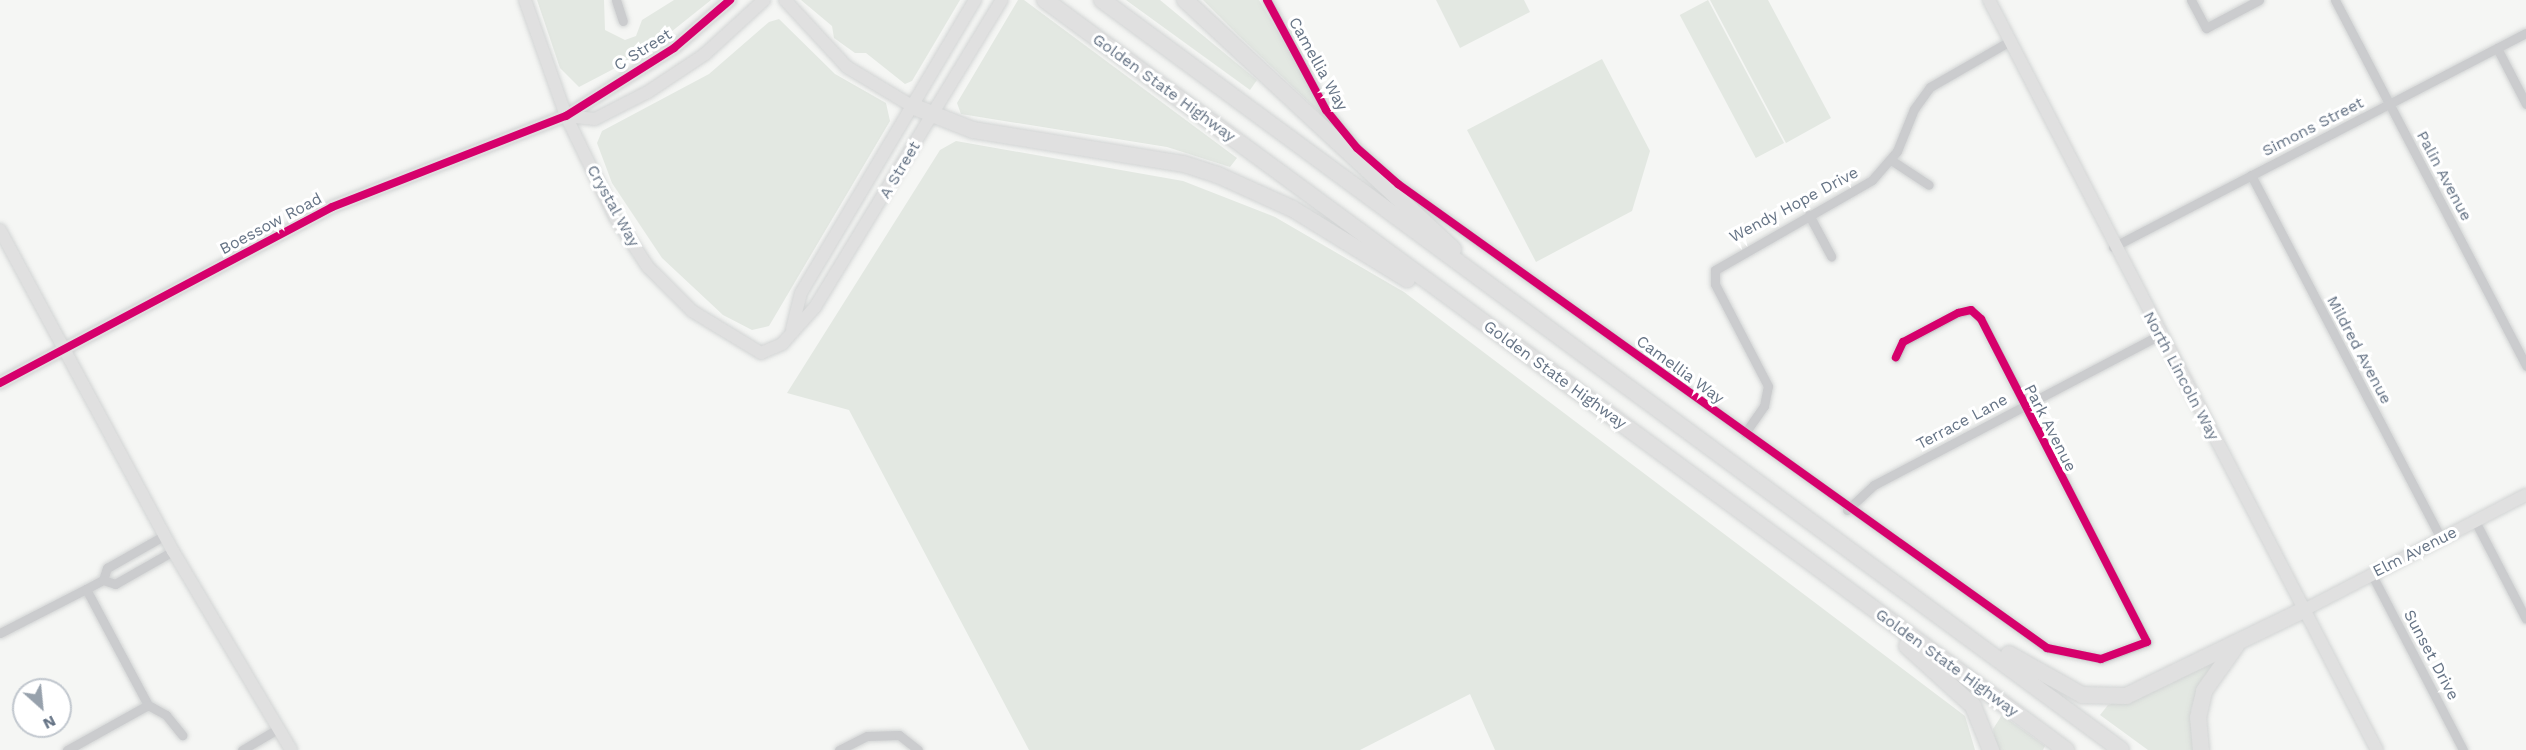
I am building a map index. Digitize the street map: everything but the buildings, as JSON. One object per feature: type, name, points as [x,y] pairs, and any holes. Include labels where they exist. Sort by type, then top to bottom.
[{"type":"highway","name":"Golden State Highway","points":[[1045,0],[2066,750]]},
{"type":"highway","name":"Golden State Highway","points":[[1102,0],[2121,750]]},
{"type":"highway","points":[[1185,0],[1516,306]]},
{"type":"highway","points":[[912,106],[932,116],[973,130],[1184,164],[1218,175],[1327,229],[1522,351]]},
{"type":"highway","points":[[1840,585],[1972,706],[1991,750]]},
{"type":"highway","points":[[1908,591],[2056,684],[2096,697],[2142,691],[2304,610]]},
{"type":"highway","points":[[2202,750],[2198,718],[2204,691],[2238,644]]},
{"type":"street","name":"Crystal Way","points":[[525,0],[566,116],[615,217],[654,274],[692,311],[732,338],[761,353],[773,351]]},
{"type":"street","points":[[616,0],[623,21]]},
{"type":"street","name":"C Street","points":[[566,116],[674,48],[730,0]]},
{"type":"street","points":[[566,116],[595,119],[665,82],[764,0]]},
{"type":"street","points":[[785,0],[847,67],[912,106]]},
{"type":"street","name":"A Street","points":[[790,333],[801,293],[975,0]]},
{"type":"street","name":"Camellia Way","points":[[1268,0],[1326,110],[1376,167],[1745,433],[1847,510],[2059,654],[2101,659],[2147,642]]},
{"type":"street","name":"North Lincoln Way","points":[[1989,0],[2113,247],[2377,750]]},
{"type":"street","points":[[2191,0],[2206,27],[2259,0]]},
{"type":"street","name":"Palin Avenue","points":[[2335,0],[2526,366]]},
{"type":"street","name":"A Street","points":[[773,351],[815,306],[999,5]]},
{"type":"street","name":"Simons Street","points":[[2113,247],[2526,33]]},
{"type":"street","name":"Wendy Hope Drive","points":[[1745,433],[1764,406],[1768,386],[1715,284],[1715,270],[1809,214],[1872,180],[1891,160],[1930,87],[2010,41]]},
{"type":"street","points":[[2497,48],[2526,104]]},
{"type":"street","name":"Boessow Road","points":[[0,383],[332,207],[566,116]]},
{"type":"street","points":[[1891,160],[1929,185]]},
{"type":"street","name":"Mildred Avenue","points":[[2252,175],[2441,539]]},
{"type":"street","points":[[1809,214],[1831,256]]},
{"type":"street","points":[[0,230],[173,551],[279,728],[288,749]]},
{"type":"street","name":"Park Avenue","points":[[1896,357],[1903,342],[1971,310],[1981,319],[2024,407],[2147,642]]},
{"type":"street","name":"Terrace Lane","points":[[1847,510],[1874,485],[2160,336]]},
{"type":"street","name":"Elm Avenue","points":[[2304,610],[2526,495]]},
{"type":"street","points":[[2475,521],[2526,619]]},
{"type":"street","points":[[0,633],[102,580],[106,568],[165,535]]},
{"type":"street","points":[[102,580],[115,584],[173,551]]},
{"type":"street","name":"Sunset Drive","points":[[2372,575],[2463,750]]},
{"type":"street","points":[[86,589],[148,705],[166,715],[182,735]]},
{"type":"street","points":[[67,750],[148,705]]},
{"type":"street","points":[[242,750],[279,728]]},
{"type":"street","points":[[839,750],[867,736],[898,735],[918,750]]},
{"type":"shaded area","points":[[537,0],[604,0],[605,30],[625,40],[636,36],[642,20],[674,0],[711,0],[646,52],[579,87],[560,68]]},
{"type":"shaded area","points":[[801,0],[960,0],[912,81],[905,84],[866,53],[855,53],[834,38],[832,26]]},
{"type":"shaded area","points":[[1018,0],[1024,0],[1237,158],[1230,167],[1167,147],[961,114],[957,103]]},
{"type":"shaded area","points":[[1126,0],[1160,0],[1257,80],[1250,90]]},
{"type":"shaded area","points":[[1203,0],[1259,0],[1335,127],[1238,35]]},
{"type":"shaded area","points":[[1436,0],[1524,0],[1530,12],[1460,48]]},
{"type":"shaded area","points":[[1708,0],[1784,143],[1756,158],[1680,15]]},
{"type":"shaded area","points":[[1710,0],[1768,0],[1831,118],[1786,143]]},
{"type":"shaded area","points":[[779,19],[835,74],[886,103],[890,121],[769,326],[752,330],[723,315],[662,258],[612,183],[597,143],[602,131],[709,74],[769,22]]},
{"type":"shaded area","points":[[1602,59],[1650,151],[1632,211],[1536,262],[1467,130]]},
{"type":"shaded area","points":[[956,141],[1183,181],[1275,217],[1404,292],[1965,716],[1975,750],[1495,750],[1470,694],[1360,750],[1029,750],[849,410],[787,393],[940,150]]},
{"type":"shaded area","points":[[2219,658],[2200,683],[2191,709],[2193,750],[2148,750],[2100,715],[2108,705]]},
{"type":"shaded area","points":[[2002,715],[2045,746],[2043,750],[1997,750],[1993,729]]},
{"type":"cycle path","points":[[0,383],[332,207],[566,116],[674,48],[730,0]]},
{"type":"cycle path","points":[[1267,0],[1326,110],[1357,148],[1398,184],[2047,648],[2101,659],[2147,642],[1981,319],[1971,310],[1958,313],[1903,342],[1896,357]]}]
